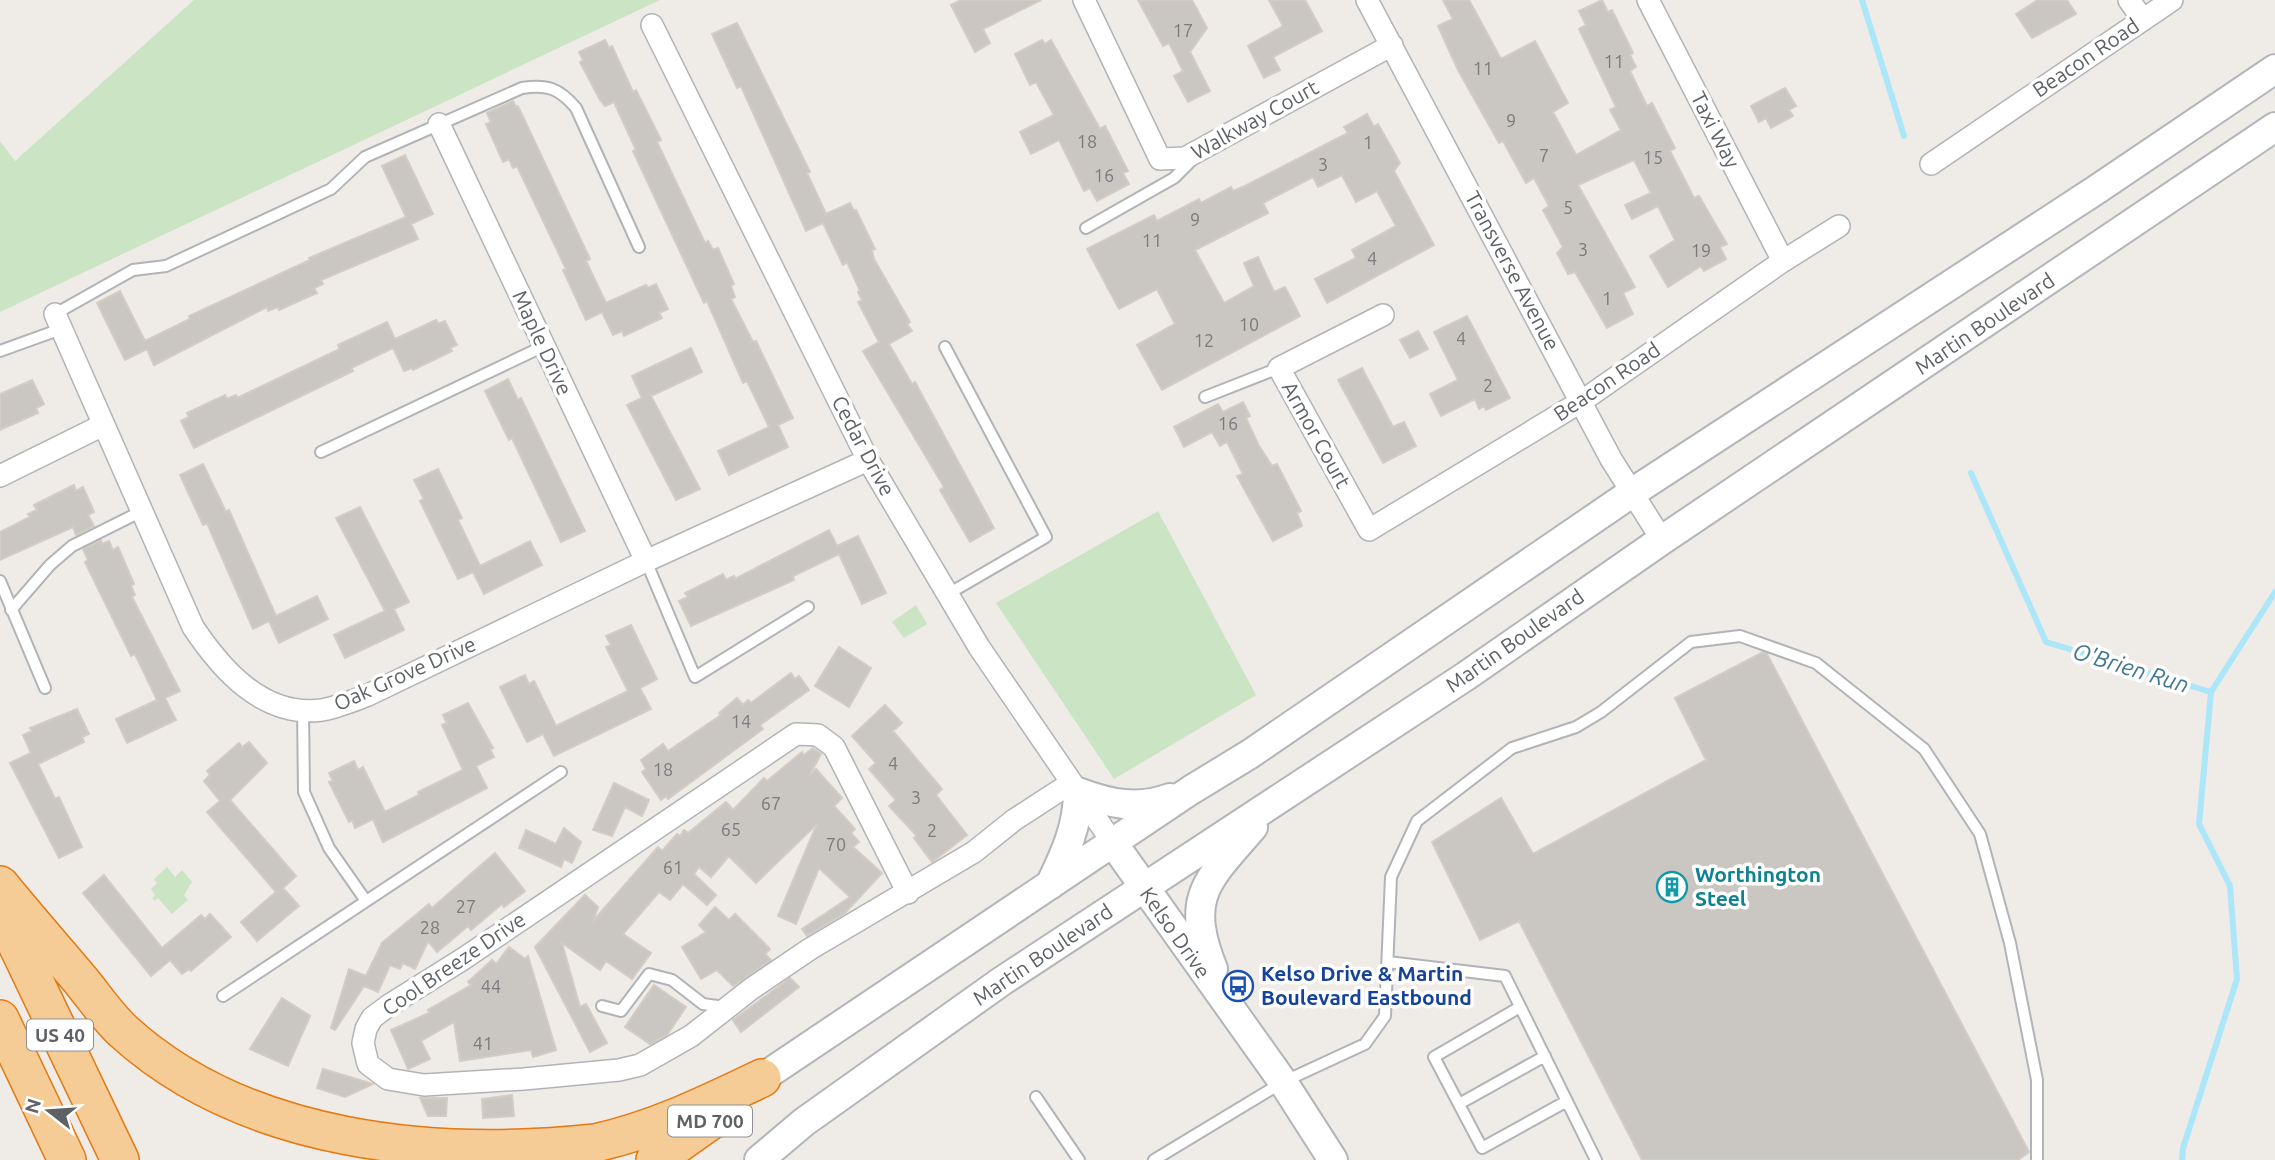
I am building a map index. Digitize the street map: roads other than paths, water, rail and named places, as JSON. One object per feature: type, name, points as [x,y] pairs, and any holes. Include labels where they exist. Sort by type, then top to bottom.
[{"type":"highway","points":[[0,886],[121,1029],[153,1056],[218,1096],[318,1135],[398,1153],[428,1156],[468,1156],[580,1145],[622,1136],[686,1115],[762,1078]]},
{"type":"highway","name":"US 40","points":[[0,909],[120,1160]]},
{"type":"highway","name":"US 40","points":[[0,1019],[67,1160]]},
{"type":"highway","name":"MD 700","points":[[655,1160],[732,1106],[762,1078]]},
{"type":"main road","name":"MD 700","points":[[762,1078],[1191,790],[1250,754],[1633,492],[2096,190],[2275,69]]},
{"type":"main road","name":"Martin Boulevard","points":[[759,1160],[804,1122],[1143,887],[1466,676],[1662,540],[2275,127]]},
{"type":"main road","points":[[1050,885],[1071,839],[1078,815],[1075,787],[1121,805],[1157,803],[1191,790]]},
{"type":"main road","points":[[1228,1007],[1201,938],[1200,903],[1218,869],[1275,802]]},
{"type":"main road","name":"Kelso Drive","points":[[1113,843],[1283,1082],[1333,1160]]},
{"type":"street","name":"Walkway Court","points":[[1084,0],[1160,159],[1185,158],[1392,45]]},
{"type":"street","name":"Transverse Avenue","points":[[1367,0],[1611,459],[1662,540]]},
{"type":"street","name":"Taxi Way","points":[[1648,0],[1783,261]]},
{"type":"street","points":[[2129,0],[2143,20]]},
{"type":"street","name":"Beacon Road","points":[[1931,164],[2172,0]]},
{"type":"street","name":"Cedar Drive","points":[[652,25],[868,460],[979,647],[1113,843]]},
{"type":"street","name":"Maple Drive","points":[[439,124],[646,561]]},
{"type":"street","name":"Beacon Road","points":[[1369,530],[1582,401],[1783,261],[1839,226]]},
{"type":"street","name":"Armor Court","points":[[1369,530],[1279,368],[1383,316]]},
{"type":"street","name":"Oak Grove Drive","points":[[58,322],[192,627],[215,660],[239,684],[258,696],[303,709],[319,710],[338,706],[368,695],[646,561],[868,460]]},
{"type":"street","points":[[0,476],[103,425]]},
{"type":"street","name":"Cool Breeze Drive","points":[[908,893],[834,747],[818,735],[796,734],[463,960],[388,1006],[372,1018],[366,1029],[364,1054],[377,1073],[402,1084],[524,1079],[619,1070],[661,1056],[810,949],[908,893],[974,852],[1014,820],[1075,787]]},
{"type":"lane","points":[[0,351],[58,322],[133,270],[166,266],[331,189],[365,157],[522,88],[544,85],[563,93],[576,108],[639,247]]},
{"type":"lane","points":[[1086,228],[1174,178],[1202,149]]},
{"type":"lane","points":[[321,452],[544,346]]},
{"type":"lane","points":[[945,347],[1046,537],[948,594]]},
{"type":"lane","points":[[1205,397],[1279,368]]},
{"type":"lane","points":[[11,610],[50,565],[72,546],[140,512]]},
{"type":"lane","points":[[646,561],[695,677],[808,607]]},
{"type":"lane","points":[[0,582],[45,688]]},
{"type":"lane","points":[[1154,1160],[1283,1082],[1365,1044],[1385,1016],[1391,877],[1417,821],[1512,748],[1576,727],[1601,712],[1691,642],[1740,636],[1816,663],[1924,749],[1980,834],[2010,943],[2037,1080],[2037,1160]]},
{"type":"lane","points":[[303,709],[304,792],[329,848],[366,901]]},
{"type":"lane","points":[[223,996],[561,772]]},
{"type":"lane","points":[[1388,962],[1504,976],[1596,1160]]},
{"type":"lane","points":[[602,1006],[621,1011],[649,974],[672,980],[703,1004],[727,1007]]},
{"type":"lane","points":[[1520,1007],[1434,1057],[1482,1148],[1567,1101]]},
{"type":"lane","points":[[1459,1104],[1545,1056]]},
{"type":"lane","points":[[1036,1097],[1079,1160]]},
{"type":"waterway","name":"O'Brien Run","points":[[1862,0],[1904,136]]},
{"type":"waterway","name":"O'Brien Run","points":[[1971,473],[2046,642],[2211,692],[2199,824],[2230,886],[2237,979],[2183,1148],[2182,1160]]},
{"type":"waterway","points":[[2211,692],[2275,592]]},
{"type":"place","name":"Worthington Steel","points":[[1672,887]]},
{"type":"place","name":"Kelso Drive & Martin Boulevard Eastbound","points":[[1238,986]]}]
